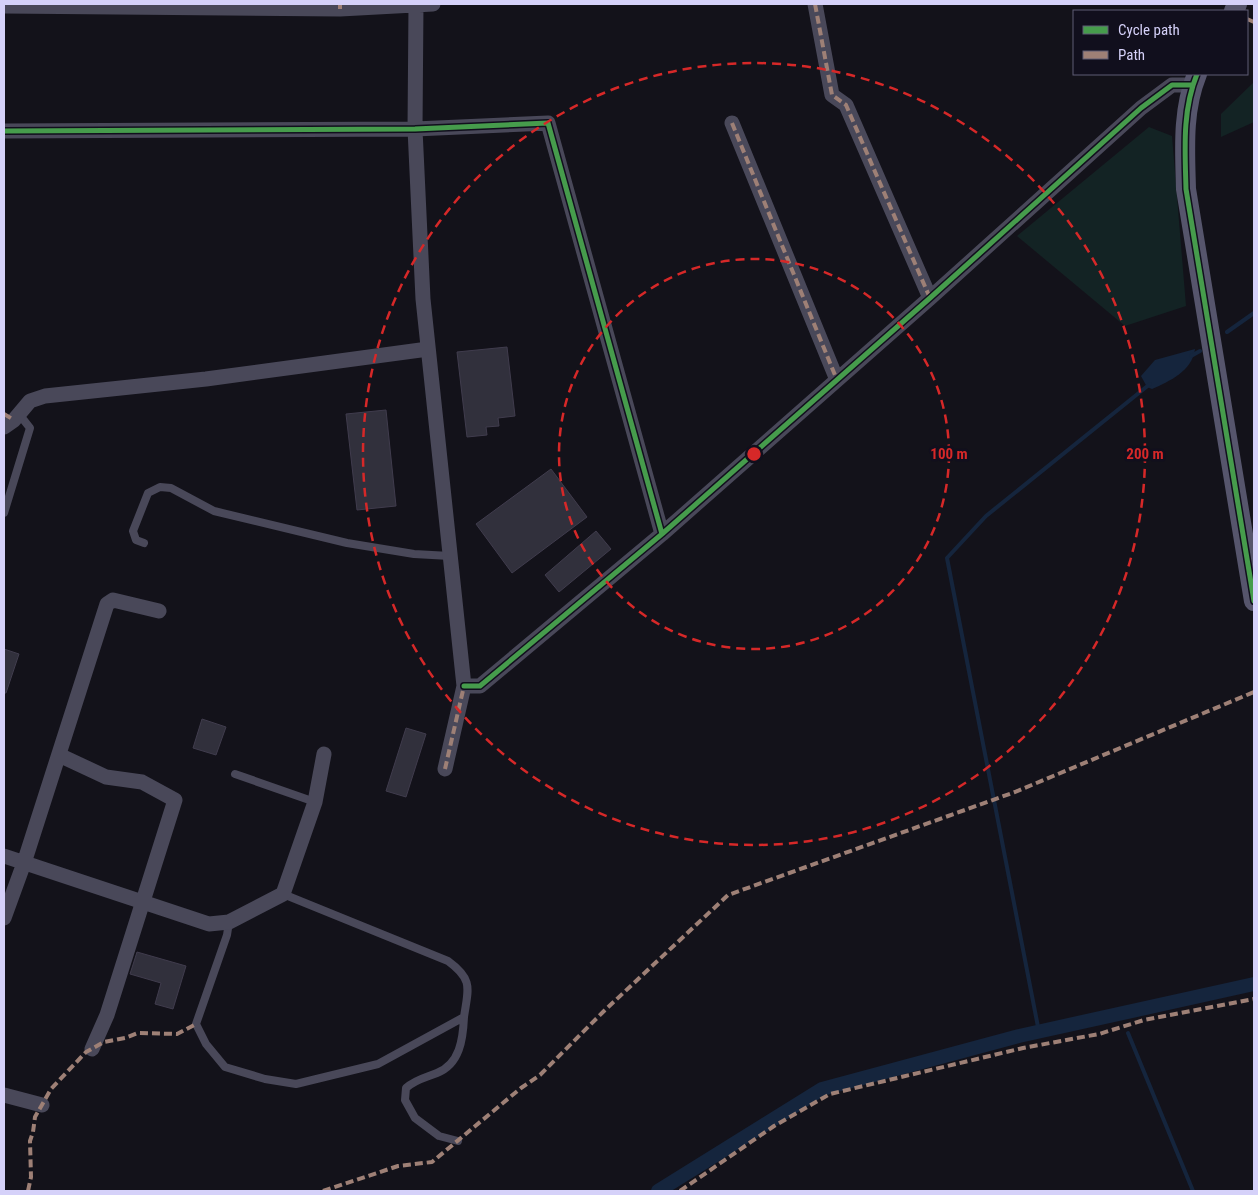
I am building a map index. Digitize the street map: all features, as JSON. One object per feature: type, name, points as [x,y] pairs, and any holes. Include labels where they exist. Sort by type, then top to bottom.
[{"type":"street","points":[[416,4],[415,129],[423,299],[464,686],[445,769]]},
{"type":"street","points":[[4,6],[340,6],[433,4]]},
{"type":"street","points":[[815,4],[832,95],[846,105],[930,298]]},
{"type":"street","points":[[464,686],[480,686],[662,534],[930,298],[1141,108],[1172,85],[1194,79],[1184,137],[1186,189],[1254,601]]},
{"type":"street","points":[[4,131],[415,129],[548,123],[662,534]]},
{"type":"street","points":[[732,123],[837,380]]},
{"type":"street","points":[[10,419],[30,401],[45,396],[206,379],[428,349]]},
{"type":"street","points":[[4,918],[24,863],[107,604],[113,600],[159,610]]},
{"type":"street","points":[[59,754],[106,777],[142,782],[174,800],[107,1015],[92,1049]]},
{"type":"street","points":[[4,856],[209,924],[229,922],[283,894],[315,802],[324,754]]},
{"type":"street","points":[[4,1095],[42,1105]]},
{"type":"lane","points":[[4,513],[30,428],[10,419]]},
{"type":"lane","points":[[144,543],[136,540],[133,531],[148,493],[160,487],[172,488],[214,511],[347,543],[414,554],[450,556]]},
{"type":"lane","points":[[235,774],[315,802]]},
{"type":"lane","points":[[283,894],[448,961],[461,970],[469,987],[463,1037],[456,1058],[440,1072],[414,1080],[406,1088],[405,1100],[414,1118],[439,1136],[458,1141]]},
{"type":"lane","points":[[229,922],[228,935],[196,1024],[206,1044],[225,1067],[265,1079],[296,1084],[378,1064],[464,1017]]},
{"type":"shaded area","points":[[1254,82],[1254,122],[1221,137],[1221,114]]},
{"type":"shaded area","points":[[1149,127],[1172,136],[1186,306],[1125,326],[1017,236]]},
{"type":"water","points":[[1195,349],[1190,363],[1179,374],[1152,389],[1147,387],[1141,376],[1155,360]]},
{"type":"building","points":[[507,347],[515,416],[498,418],[499,426],[486,427],[487,435],[467,437],[457,352]]},
{"type":"building","points":[[386,410],[396,506],[357,510],[346,414]]},
{"type":"building","points":[[551,469],[587,517],[512,573],[476,524]]},
{"type":"building","points":[[596,531],[611,549],[559,592],[545,575]]},
{"type":"building","points":[[4,649],[19,654],[6,693],[4,693]]},
{"type":"building","points":[[202,719],[226,727],[216,755],[193,748]]},
{"type":"building","points":[[406,728],[426,734],[406,797],[386,791]]},
{"type":"building","points":[[137,952],[186,966],[173,1009],[155,1004],[161,983],[130,974]]},
{"type":"waterway","points":[[1227,332],[1254,313]]},
{"type":"waterway","points":[[1191,356],[1200,351]]},
{"type":"waterway","points":[[1039,1032],[947,558],[986,516],[1150,384]]},
{"type":"waterway","points":[[658,1191],[822,1089],[1019,1036],[1254,984]]},
{"type":"waterway","points":[[1128,1033],[1193,1191]]},
{"type":"marked path","points":[[340,4],[340,9]]},
{"type":"marked path","points":[[815,4],[832,95],[846,105],[930,298]]},
{"type":"marked path","points":[[1248,19],[1254,22]]},
{"type":"marked path","points":[[732,123],[837,380]]},
{"type":"marked path","points":[[4,414],[14,420]]},
{"type":"marked path","points":[[445,769],[464,686]]},
{"type":"marked path","points":[[323,1191],[398,1166],[432,1162],[521,1088],[540,1075],[604,1011],[728,895],[1015,792],[1254,692]]},
{"type":"marked path","points":[[680,1191],[774,1126],[830,1094],[1023,1048],[1099,1034],[1144,1020],[1254,999]]},
{"type":"marked path","points":[[28,1191],[31,1177],[30,1141],[35,1117],[51,1089],[86,1052],[104,1042],[125,1038],[138,1033],[177,1034],[196,1024]]},
{"type":"cycle path","points":[[1197,75],[1192,88],[1187,116],[1185,145],[1186,189],[1254,601]]},
{"type":"cycle path","points":[[464,686],[480,686],[662,534],[930,298],[1141,108],[1172,85],[1192,85]]},
{"type":"cycle path","points":[[4,131],[415,129],[548,123],[662,534]]}]
